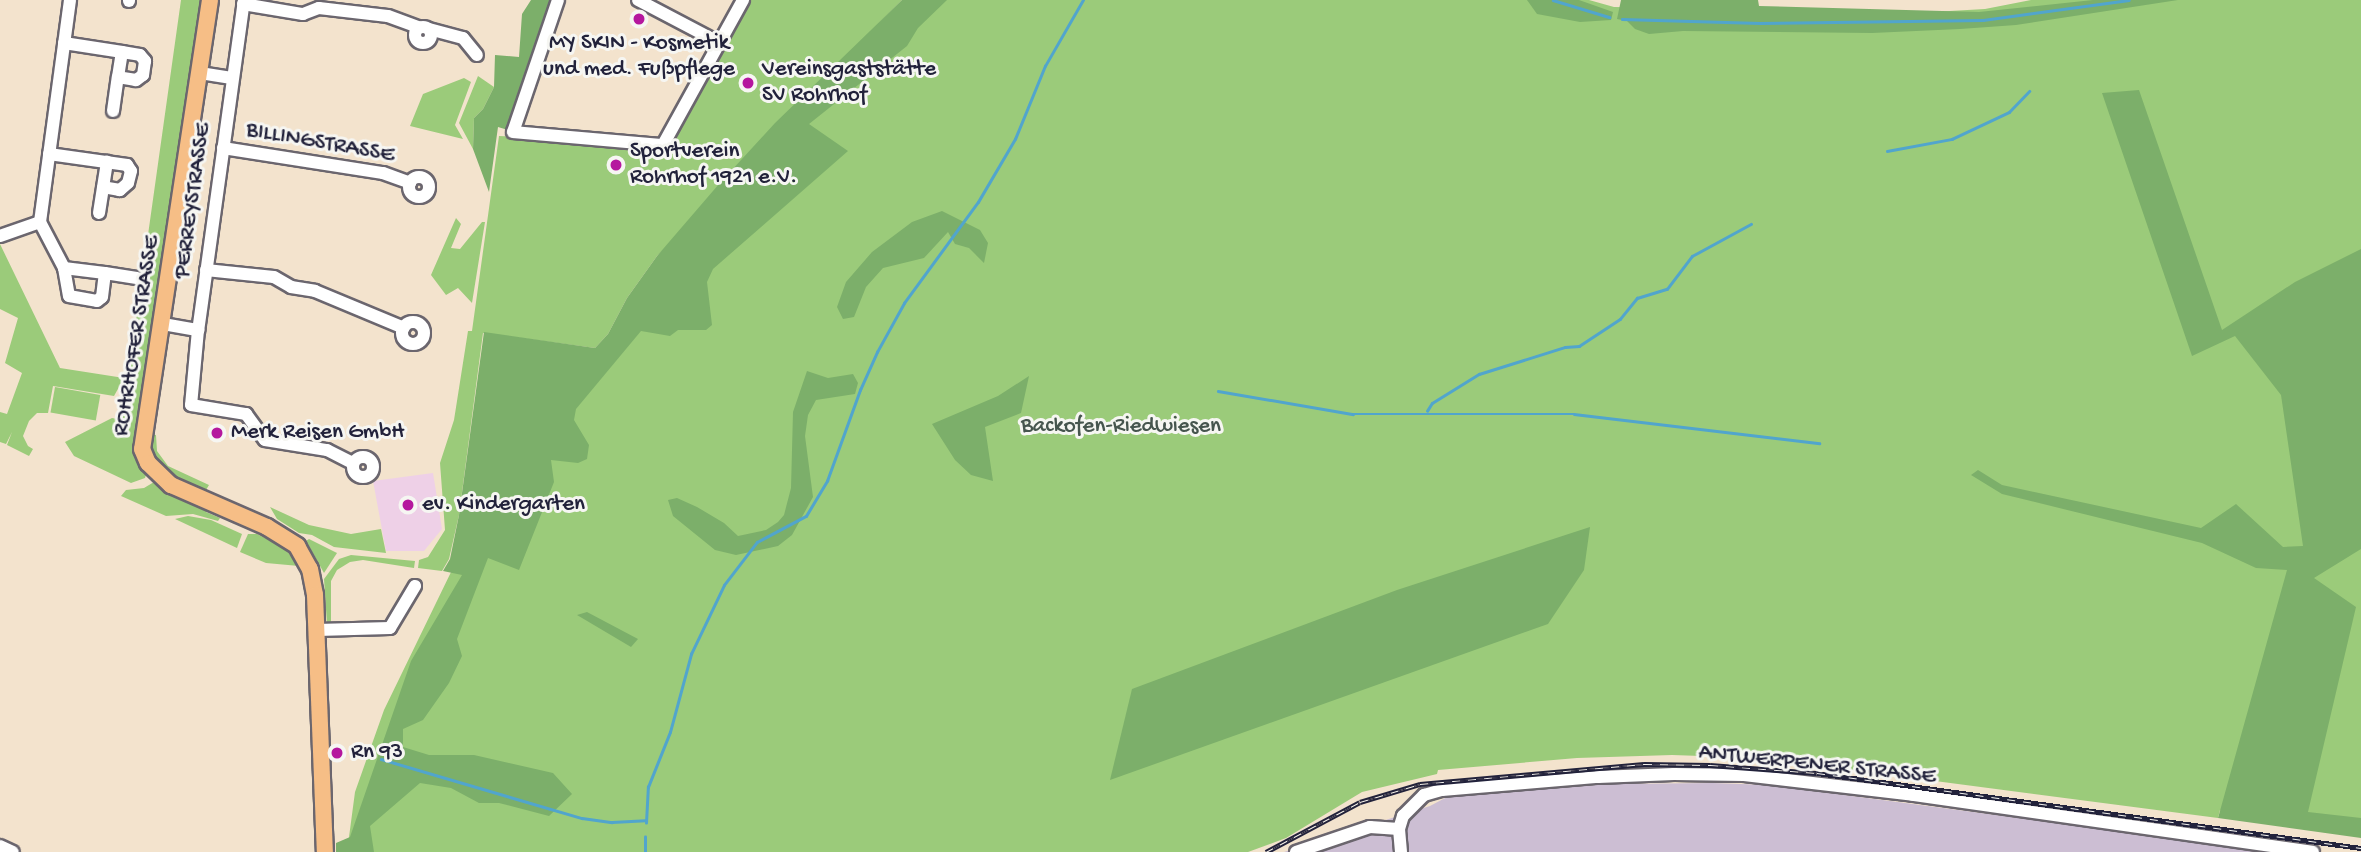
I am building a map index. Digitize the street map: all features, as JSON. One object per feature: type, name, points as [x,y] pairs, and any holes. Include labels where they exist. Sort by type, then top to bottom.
[{"type":"main road","name":"ROHRHOFER STRASSE","points":[[210,0],[163,324],[143,428],[142,449],[148,463],[171,485],[251,519],[296,546],[314,580],[324,852]]},
{"type":"street","points":[[70,0],[40,222],[64,268],[69,296],[97,300],[102,297],[105,273]]},
{"type":"street","points":[[558,0],[513,132],[663,145],[743,0]]},
{"type":"street","points":[[638,0],[720,43]]},
{"type":"street","points":[[243,2],[303,14],[318,8],[388,16],[463,38],[477,55]]},
{"type":"street","name":"PERREYSTRASSE","points":[[243,2],[198,330],[191,405],[246,414],[265,440],[327,450],[353,463]]},
{"type":"street","points":[[64,43],[140,55],[146,68],[143,75],[136,80],[118,77]]},
{"type":"street","points":[[113,111],[122,52]]},
{"type":"street","points":[[200,73],[232,78]]},
{"type":"street","name":"BILLINGSTRASSE","points":[[223,148],[383,173],[410,183]]},
{"type":"street","points":[[49,154],[127,165],[131,177],[120,190],[103,187]]},
{"type":"street","points":[[99,213],[107,162]]},
{"type":"street","points":[[0,236],[40,222]]},
{"type":"street","points":[[64,268],[137,278]]},
{"type":"street","points":[[206,270],[274,277],[290,287],[315,291],[404,328]]},
{"type":"street","points":[[163,324],[198,330]]},
{"type":"street","points":[[317,630],[390,628],[415,586]]},
{"type":"street","name":"ANTWERPENER STRASSE","points":[[1399,829],[1403,816],[1414,802],[1442,790],[1598,777],[1744,775],[1913,795],[2313,852]]},
{"type":"street","points":[[1296,852],[1370,827],[1399,829],[1401,852]]},
{"type":"street","points":[[0,846],[13,852]]},
{"type":"shaded area","name":"ev. Kindergarten","points":[[433,473],[442,529],[424,551],[386,551],[373,481]]},
{"type":"shaded area","points":[[1608,784],[1769,785],[2277,852],[1284,852],[1430,806],[1447,797]]},
{"type":"green space","points":[[181,0],[205,0],[159,321],[147,472],[145,478],[131,483],[74,456],[65,442],[112,418],[122,420]]},
{"type":"green space","points":[[531,0],[553,0],[508,130],[498,127],[489,192],[473,149],[474,118],[483,109],[494,87],[495,55],[519,57],[522,14]]},
{"type":"green space","name":"Backofen-Riedwiesen","points":[[748,0],[902,0],[741,161],[904,0],[1589,0],[1614,7],[1932,12],[1985,9],[2031,0],[2361,0],[2361,828],[2220,810],[2218,818],[1760,758],[1672,755],[1577,758],[1438,770],[1437,774],[1362,792],[1286,838],[1248,852],[347,852],[355,792],[384,710],[504,463],[606,339],[679,234],[657,256],[627,298],[608,334],[595,348],[483,333],[459,515],[449,559],[442,571],[418,568],[419,560],[428,557],[445,530],[440,463],[454,420],[468,331],[472,331],[499,136],[669,145]]},
{"type":"green space","points":[[902,0],[947,0],[918,28],[907,46],[809,124],[848,151],[713,269],[707,282],[712,325],[706,330],[678,330],[670,336],[641,331],[576,409],[574,420],[589,445],[587,459],[578,463],[551,460],[554,482],[519,570],[488,558],[457,639],[462,656],[449,683],[423,720],[403,729],[403,747],[429,755],[474,755],[553,773],[572,794],[549,816],[499,803],[479,803],[451,788],[420,783],[370,826],[374,852],[336,852],[336,843],[350,837],[411,661],[462,575],[443,571],[450,559],[459,515],[484,332],[595,348],[608,334],[627,298],[657,256],[719,184],[775,123]]},
{"type":"green space","points":[[1527,0],[1579,0],[1613,12],[1611,20],[1580,22],[1537,14]]},
{"type":"green space","points":[[1621,0],[1758,0],[1759,6],[1979,12],[2093,0],[2178,0],[2016,25],[1960,29],[1872,33],[1683,31],[1649,34],[1635,29],[1627,21],[1617,19]]},
{"type":"green space","points":[[478,76],[494,87],[483,109],[474,118],[473,149],[459,123]]},
{"type":"green space","points":[[464,78],[471,82],[455,125],[463,139],[410,126],[423,94]]},
{"type":"green space","points":[[2139,90],[2222,330],[2295,282],[2361,249],[2361,549],[2314,578],[2356,607],[2308,812],[2361,818],[2361,838],[2218,818],[2287,570],[2256,568],[2202,543],[2002,494],[1971,475],[1978,470],[2002,485],[2201,528],[2236,504],[2283,547],[2303,546],[2281,395],[2235,336],[2192,356],[2102,93]]},
{"type":"green space","points":[[942,211],[980,230],[988,243],[984,263],[969,248],[955,244],[948,232],[924,258],[883,268],[866,287],[854,317],[843,319],[837,307],[846,282],[872,252],[912,222]]},
{"type":"green space","points":[[456,218],[461,224],[451,248],[460,249],[482,222],[485,222],[472,303],[458,288],[446,295],[431,275]]},
{"type":"green space","points":[[0,244],[60,368],[124,378],[114,396],[53,386],[48,413],[37,413],[29,421],[23,436],[28,446],[33,449],[29,456],[7,445],[12,432],[6,444],[0,442],[0,412],[7,414],[22,373],[5,363],[18,318],[0,309]]},
{"type":"green space","points":[[807,371],[828,378],[853,374],[858,383],[855,394],[816,400],[808,415],[805,436],[813,497],[792,535],[778,546],[736,555],[715,550],[673,516],[668,500],[677,498],[697,507],[724,523],[738,536],[766,530],[778,522],[784,515],[791,488],[793,412]]},
{"type":"green space","points":[[1029,376],[1021,413],[985,427],[993,481],[971,475],[955,460],[932,424],[998,396]]},
{"type":"green space","points":[[55,387],[100,395],[96,421],[50,413]]},
{"type":"green space","points":[[149,434],[156,435],[157,451],[168,466],[209,485],[206,490],[172,477],[153,458]]},
{"type":"green space","points":[[154,482],[220,518],[218,521],[193,514],[166,516],[121,496],[126,490],[144,488]]},
{"type":"green space","points":[[270,507],[309,525],[351,534],[381,529],[386,553],[334,547],[312,535],[299,533],[277,519]]},
{"type":"green space","points":[[188,516],[211,520],[242,534],[237,548],[175,519]]},
{"type":"green space","points":[[1590,527],[1584,570],[1548,624],[1110,780],[1132,689],[1397,590]]},
{"type":"green space","points":[[248,534],[257,534],[283,546],[299,566],[266,563],[240,552]]},
{"type":"green space","points":[[309,539],[337,553],[324,573],[306,541]]},
{"type":"green space","points":[[351,555],[415,561],[414,568],[363,560],[350,562],[337,570],[331,581],[331,624],[327,624],[324,579],[339,559]]},
{"type":"green space","points":[[587,612],[638,639],[631,647],[577,615]]},
{"type":"waterway","points":[[646,823],[648,787],[670,732],[691,654],[724,585],[757,542],[806,516],[827,481],[860,390],[877,352],[904,303],[978,202],[1015,139],[1045,66],[1083,0]]},
{"type":"waterway","points":[[1553,0],[1609,17]]},
{"type":"waterway","points":[[1622,19],[1760,23],[1983,20],[2129,0]]},
{"type":"waterway","points":[[1887,151],[1952,139],[2009,112],[2029,91]]},
{"type":"waterway","points":[[1427,411],[1432,403],[1479,374],[1565,347],[1579,346],[1620,319],[1637,298],[1667,289],[1692,256],[1751,224]]},
{"type":"waterway","points":[[1218,391],[1353,414],[1574,414],[1819,443]]},
{"type":"waterway","points":[[381,759],[582,818],[612,822],[645,820]]},
{"type":"waterway","points":[[645,837],[645,852]]},
{"type":"railway","points":[[1266,852],[1360,802],[1420,784],[1644,764],[1710,765],[1817,773],[2361,848]]},
{"type":"place","name":"MY SKIN - Kosmetik und med. Fußpflege","points":[[639,19]]},
{"type":"place","name":"Vereinsgaststätte SV Rohrhof","points":[[748,83]]},
{"type":"place","name":"Sportverein Rohrhof 1921 e.V.","points":[[616,165]]},
{"type":"place","name":"Merk Reisen GmbH","points":[[217,433]]},
{"type":"place","name":"ev. Kindergarten","points":[[408,505]]},
{"type":"place","name":"Rn 93","points":[[337,753]]}]
